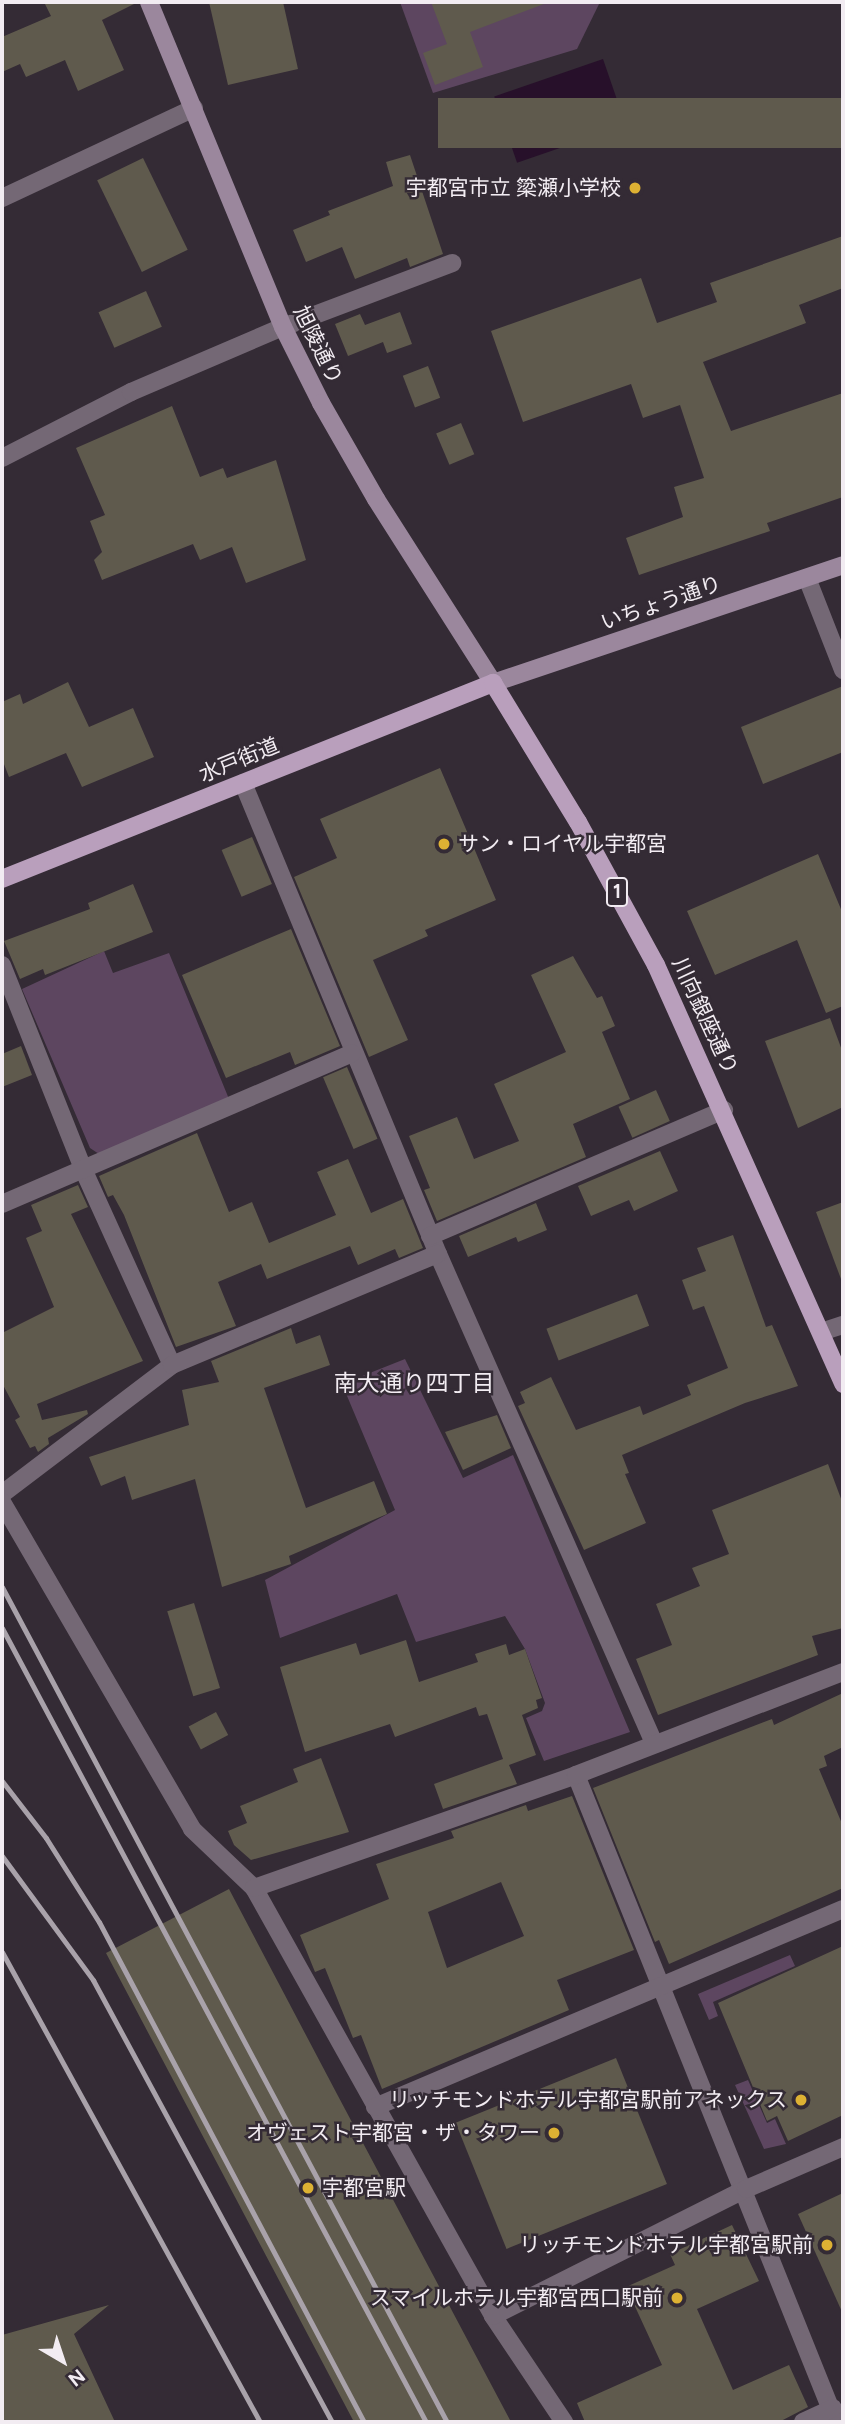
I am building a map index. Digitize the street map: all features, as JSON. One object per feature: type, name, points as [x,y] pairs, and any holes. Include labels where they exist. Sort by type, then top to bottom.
[{"type":"main road","name":"水戸街道","points":[[2,879],[494,683]]},
{"type":"main road","name":"川向銀座通り","points":[[494,683],[627,911],[724,1110],[843,1384]]},
{"type":"street","name":"旭陵通り","points":[[149,2],[283,327],[350,456],[494,683]]},
{"type":"street","points":[[2,198],[194,108]]},
{"type":"street","points":[[2,458],[131,392],[283,327],[452,263]]},
{"type":"street","name":"いちょう通り","points":[[494,683],[843,565]]},
{"type":"street","points":[[807,578],[843,670]]},
{"type":"street","points":[[243,783],[352,1053],[430,1236],[654,1743]]},
{"type":"street","points":[[2,965],[83,1169],[172,1365]]},
{"type":"street","points":[[2,1204],[352,1053]]},
{"type":"street","points":[[430,1236],[724,1110]]},
{"type":"street","points":[[2,1494],[172,1365],[438,1254]]},
{"type":"street","points":[[821,1332],[843,1325]]},
{"type":"street","points":[[2,1502],[192,1829],[254,1888],[493,2316],[564,2422]]},
{"type":"street","points":[[254,1888],[576,1775],[843,1672]]},
{"type":"street","points":[[576,1775],[664,1985],[835,2415],[803,2422]]},
{"type":"street","points":[[374,2107],[843,1909]]},
{"type":"street","points":[[493,2316],[746,2189],[843,2147]]},
{"type":"shaded area","points":[[400,2],[600,2],[577,49],[433,93]]},
{"type":"shaded area","points":[[603,59],[626,125],[517,163],[494,96]]},
{"type":"shaded area","points":[[104,951],[113,973],[169,953],[229,1099],[99,1154],[90,1148],[22,989]]},
{"type":"shaded area","points":[[405,1359],[463,1478],[513,1455],[630,1732],[544,1761],[526,1718],[542,1711],[545,1703],[525,1649],[505,1616],[416,1642],[397,1594],[280,1638],[265,1580],[395,1510],[342,1384]]},
{"type":"shaded area","points":[[790,1955],[795,1966],[713,2002],[718,2016],[709,2020],[698,1994]]},
{"type":"shaded area","points":[[748,2080],[767,2123],[775,2119],[786,2144],[764,2149],[735,2085]]},
{"type":"building","points":[[44,2],[138,2],[102,20],[124,70],[78,91],[65,60],[26,77],[20,64],[2,72],[2,37],[51,16]]},
{"type":"building","points":[[209,2],[283,2],[298,69],[228,85]]},
{"type":"building","points":[[431,2],[544,4],[470,32],[483,67],[435,85],[423,53],[447,44]]},
{"type":"building","points":[[438,98],[843,98],[843,148],[438,148]]},
{"type":"building","points":[[410,155],[443,254],[410,267],[407,258],[355,279],[342,247],[306,262],[293,230],[330,215],[328,211],[393,186],[386,162]]},
{"type":"building","points":[[143,158],[188,250],[142,272],[97,180]]},
{"type":"building","points":[[843,236],[843,288],[799,305],[806,323],[703,362],[731,431],[843,393],[843,497],[767,523],[770,531],[639,575],[626,538],[683,517],[674,487],[704,478],[680,405],[643,418],[631,384],[523,422],[491,331],[641,278],[657,323],[717,302],[710,283]]},
{"type":"building","points":[[146,291],[162,327],[114,348],[98,312]]},
{"type":"building","points":[[400,312],[412,344],[387,353],[383,342],[348,356],[335,324],[360,314],[365,325]]},
{"type":"building","points":[[428,366],[440,398],[415,407],[403,376]]},
{"type":"building","points":[[172,406],[200,477],[223,468],[227,478],[276,460],[306,560],[246,583],[232,547],[200,560],[193,544],[102,580],[94,560],[102,552],[90,521],[105,515],[76,448]]},
{"type":"building","points":[[461,423],[474,454],[449,465],[436,434]]},
{"type":"building","points":[[68,682],[89,727],[133,708],[154,757],[82,787],[66,753],[9,777],[2,759],[2,702],[20,694],[23,704]]},
{"type":"building","points":[[843,686],[843,752],[763,784],[741,727]]},
{"type":"building","points":[[440,768],[496,900],[425,930],[428,936],[373,960],[408,1040],[369,1057],[294,877],[337,858],[320,819]]},
{"type":"building","points":[[252,837],[272,884],[242,897],[222,850]]},
{"type":"building","points":[[818,854],[843,914],[843,1006],[826,1013],[797,940],[715,975],[687,911]]},
{"type":"building","points":[[133,884],[153,932],[45,975],[43,969],[20,979],[4,941],[90,909],[88,903]]},
{"type":"building","points":[[291,929],[340,1046],[295,1065],[290,1052],[226,1078],[182,975]]},
{"type":"building","points":[[573,956],[597,998],[602,996],[615,1026],[602,1032],[630,1099],[573,1124],[586,1157],[437,1221],[424,1190],[430,1188],[409,1136],[457,1117],[474,1159],[519,1141],[494,1084],[566,1052],[531,975]]},
{"type":"building","points":[[830,1018],[843,1053],[843,1107],[798,1128],[765,1041]]},
{"type":"building","points":[[21,1046],[32,1075],[2,1087],[2,1054]]},
{"type":"building","points":[[347,1067],[377,1139],[354,1149],[323,1077]]},
{"type":"building","points":[[656,1090],[670,1121],[632,1138],[619,1107]]},
{"type":"building","points":[[197,1133],[229,1212],[252,1202],[269,1243],[336,1215],[317,1172],[348,1159],[371,1213],[403,1199],[423,1248],[399,1258],[395,1249],[358,1265],[350,1246],[267,1279],[261,1264],[218,1282],[236,1326],[176,1347],[124,1215],[113,1195],[108,1197],[99,1176]]},
{"type":"building","points":[[660,1151],[678,1191],[634,1211],[629,1200],[591,1216],[578,1186]]},
{"type":"building","points":[[78,1185],[88,1207],[71,1214],[143,1361],[37,1404],[42,1420],[87,1410],[88,1414],[48,1438],[49,1444],[38,1452],[35,1446],[30,1448],[15,1420],[20,1417],[2,1383],[2,1333],[54,1307],[26,1238],[42,1231],[31,1205]]},
{"type":"building","points":[[843,1202],[843,1278],[841,1279],[816,1212]]},
{"type":"building","points":[[536,1203],[547,1230],[518,1242],[516,1237],[468,1257],[459,1236]]},
{"type":"building","points":[[733,1235],[766,1327],[772,1325],[798,1386],[745,1403],[622,1455],[629,1473],[625,1474],[646,1523],[584,1550],[518,1406],[525,1403],[520,1392],[551,1377],[576,1430],[640,1406],[643,1415],[691,1395],[687,1385],[728,1368],[704,1306],[693,1310],[682,1280],[706,1271],[697,1248]]},
{"type":"building","points":[[637,1294],[649,1326],[559,1361],[546,1329]]},
{"type":"building","points":[[291,1328],[296,1344],[320,1335],[330,1365],[264,1388],[306,1508],[374,1481],[387,1514],[289,1556],[291,1564],[222,1587],[195,1479],[132,1500],[125,1476],[101,1486],[89,1457],[189,1425],[182,1390],[219,1382],[211,1361]]},
{"type":"building","points":[[497,1415],[511,1448],[463,1470],[445,1432]]},
{"type":"building","points":[[828,1464],[843,1504],[843,1628],[812,1636],[818,1655],[658,1715],[636,1659],[672,1645],[656,1604],[700,1586],[692,1568],[729,1554],[712,1510]]},
{"type":"building","points":[[194,1603],[220,1688],[193,1696],[167,1611]]},
{"type":"building","points":[[406,1640],[419,1682],[478,1662],[475,1654],[506,1644],[509,1655],[525,1649],[542,1698],[536,1700],[538,1708],[522,1715],[536,1755],[509,1765],[517,1784],[443,1809],[434,1784],[503,1759],[487,1714],[479,1716],[476,1707],[395,1737],[390,1724],[305,1752],[280,1667],[356,1643],[360,1655]]},
{"type":"building","points":[[843,1693],[843,1747],[824,1756],[827,1766],[819,1769],[843,1826],[843,1888],[669,1964],[659,1940],[655,1942],[593,1788],[772,1719],[774,1725]]},
{"type":"building","points":[[216,1712],[228,1735],[201,1750],[189,1727]]},
{"type":"building","points":[[321,1758],[349,1832],[251,1860],[234,1845],[228,1831],[247,1823],[240,1806],[298,1782],[293,1769]]},
{"type":"building","points":[[572,1796],[634,1950],[557,1980],[569,2010],[382,2089],[361,2035],[353,2038],[325,1968],[315,1972],[300,1935],[389,1899],[376,1864],[454,1838],[451,1831],[526,1805],[528,1811]],"holes":[[[501,1882],[524,1936],[447,1968],[428,1912]]]},
{"type":"building","name":"宇都宮駅","points":[[229,1889],[511,2422],[354,2422],[106,1953]]},
{"type":"building","points":[[843,1946],[843,2115],[788,2141],[777,2116],[767,2121],[718,2003]]},
{"type":"building","name":"オヴェスト宇都宮・ザ・タワー","points":[[616,2058],[667,2184],[507,2249],[456,2123]]},
{"type":"building","name":"リッチモンドホテル宇都宮駅前","points":[[843,2193],[843,2314],[798,2214]]},
{"type":"building","points":[[732,2225],[759,2281],[697,2309],[733,2390],[789,2365],[808,2407],[779,2422],[585,2422],[577,2403],[662,2365],[626,2287],[675,2265],[670,2254]]},
{"type":"building","points":[[109,2305],[74,2334],[115,2422],[2,2422],[2,2335]]},
{"type":"railway","points":[[2,1587],[447,2422]]},
{"type":"railway","points":[[2,1628],[426,2422]]},
{"type":"railway","points":[[2,1781],[46,1838],[99,1922],[364,2422]]},
{"type":"railway","points":[[2,1856],[93,1980],[332,2422]]},
{"type":"railway","points":[[2,1952],[260,2422]]},
{"type":"place","name":"宇都宮市立 簗瀬小学校","points":[[635,188]]},
{"type":"place","name":"サン・ロイヤル宇都宮","points":[[444,844]]},
{"type":"place","name":"リッチモンドホテル宇都宮駅前アネックス","points":[[801,2100]]},
{"type":"place","name":"オヴェスト宇都宮・ザ・タワー","points":[[554,2133]]},
{"type":"place","name":"宇都宮駅","points":[[308,2188]]},
{"type":"place","name":"リッチモンドホテル宇都宮駅前","points":[[827,2245]]},
{"type":"place","name":"スマイルホテル宇都宮西口駅前","points":[[677,2298]]},
{"type":"district","name":"南大通り四丁目","points":[[414,1383]]}]
